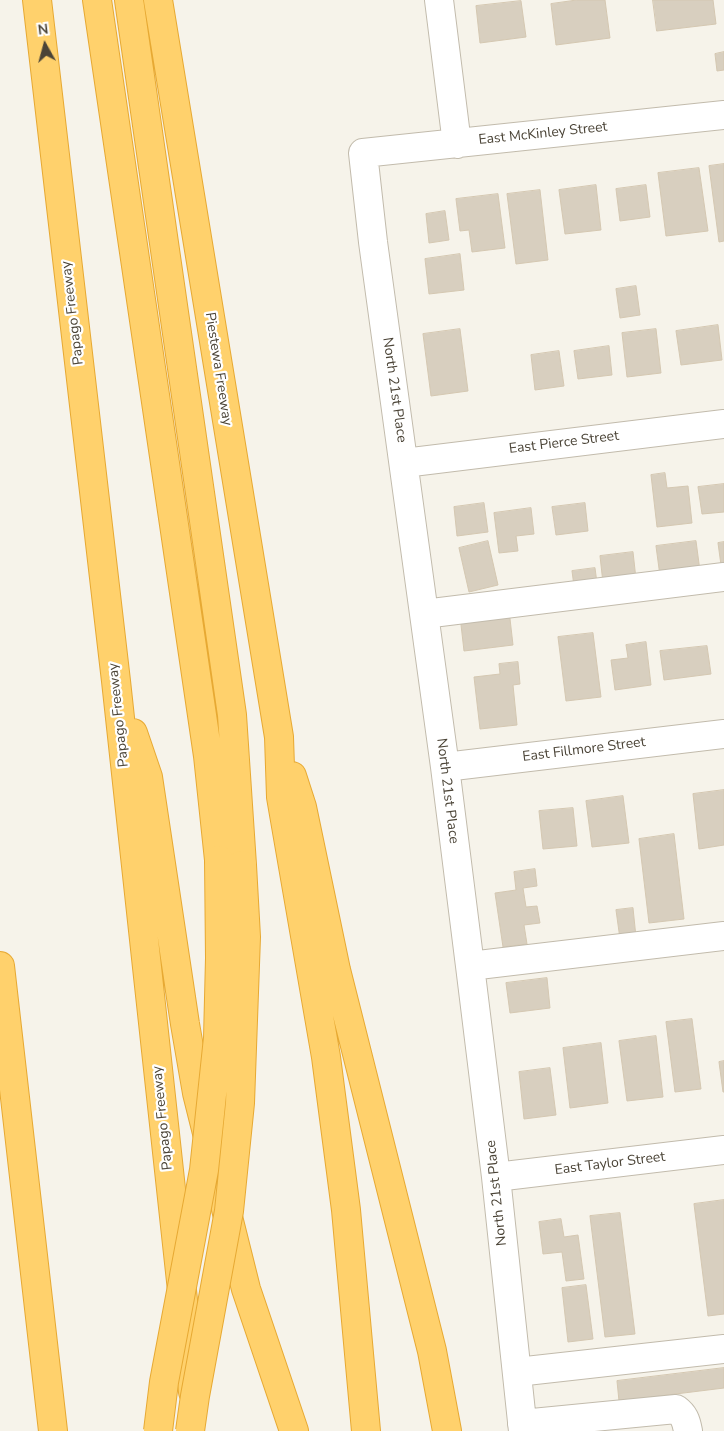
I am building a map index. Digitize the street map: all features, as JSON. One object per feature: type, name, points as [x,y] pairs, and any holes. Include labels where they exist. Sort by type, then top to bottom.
[{"type":"highway","name":"Papago Freeway","points":[[37,0],[116,681],[197,1431]]},
{"type":"highway","points":[[97,0],[208,756],[246,938],[240,1104],[229,1211],[210,1309],[190,1431]]},
{"type":"highway","points":[[130,0],[232,715],[230,863],[220,958],[217,1048],[204,1170],[164,1382],[158,1431]]},
{"type":"highway","name":"Piestewa Freeway","points":[[158,0],[279,737]]},
{"type":"highway","points":[[116,681],[148,776],[185,1024],[198,1093],[246,1288],[294,1431]]},
{"type":"highway","points":[[279,737],[281,797],[326,1057],[346,1210],[366,1431]]},
{"type":"highway","points":[[279,737],[302,807],[336,970],[432,1351],[447,1431]]},
{"type":"highway","points":[[0,966],[53,1431]]},
{"type":"street","points":[[439,0],[457,144]]},
{"type":"street","name":"East McKinley Street","points":[[363,152],[457,144],[724,115]]},
{"type":"street","name":"North 21st Place","points":[[363,152],[372,242],[404,463],[470,966],[496,1177],[522,1428]]},
{"type":"street","name":"East Pierce Street","points":[[404,463],[724,424]]},
{"type":"street","points":[[424,614],[724,577]]},
{"type":"street","name":"East Fillmore Street","points":[[445,767],[724,734]]},
{"type":"street","points":[[470,966],[724,936]]},
{"type":"street","name":"East Taylor Street","points":[[496,1177],[724,1150]]},
{"type":"street","points":[[516,1372],[724,1349]]},
{"type":"street","points":[[522,1428],[676,1409],[683,1414],[688,1431]]},
{"type":"building","points":[[577,0],[605,0],[610,38],[556,45],[551,4]]},
{"type":"building","points":[[653,0],[713,0],[716,24],[657,31]]},
{"type":"building","points":[[521,1],[526,37],[480,43],[476,6]]},
{"type":"building","points":[[724,52],[724,70],[717,71],[715,54]]},
{"type":"building","points":[[724,164],[724,241],[719,242],[709,166]]},
{"type":"building","points":[[699,168],[708,231],[666,236],[658,173]]},
{"type":"building","points":[[596,185],[601,230],[565,234],[559,190]]},
{"type":"building","points":[[646,185],[650,217],[620,221],[616,189]]},
{"type":"building","points":[[540,190],[548,260],[516,264],[507,194]]},
{"type":"building","points":[[498,194],[505,248],[472,252],[469,230],[460,231],[456,199]]},
{"type":"building","points":[[445,211],[449,240],[429,243],[426,214]]},
{"type":"building","points":[[460,254],[464,290],[429,294],[425,259]]},
{"type":"building","points":[[636,286],[640,315],[620,318],[616,289]]},
{"type":"building","points":[[718,325],[722,360],[681,365],[676,331]]},
{"type":"building","points":[[460,329],[468,391],[431,396],[423,334]]},
{"type":"building","points":[[656,329],[661,373],[627,377],[622,333]]},
{"type":"building","points":[[609,346],[612,375],[578,379],[574,351]]},
{"type":"building","points":[[559,351],[564,386],[535,390],[531,355]]},
{"type":"building","points":[[665,473],[667,488],[688,486],[692,523],[657,527],[651,475]]},
{"type":"building","points":[[724,484],[724,512],[702,514],[698,487]]},
{"type":"building","points":[[484,503],[488,532],[457,536],[454,507]]},
{"type":"building","points":[[585,503],[588,531],[556,535],[552,507]]},
{"type":"building","points":[[531,508],[534,534],[516,536],[518,551],[499,553],[494,513]]},
{"type":"building","points":[[488,541],[498,585],[469,592],[459,548]]},
{"type":"building","points":[[696,541],[700,571],[660,576],[656,546]]},
{"type":"building","points":[[724,542],[724,565],[721,565],[718,543]]},
{"type":"building","points":[[633,552],[636,579],[603,583],[600,556]]},
{"type":"building","points":[[595,568],[597,583],[574,586],[572,571]]},
{"type":"building","points":[[509,610],[513,645],[464,651],[460,616]]},
{"type":"building","points":[[593,633],[601,697],[566,701],[558,637]]},
{"type":"building","points":[[646,642],[651,685],[615,690],[611,660],[628,658],[626,645]]},
{"type":"building","points":[[707,646],[711,674],[664,680],[660,651]]},
{"type":"building","points":[[518,662],[520,684],[513,685],[517,725],[480,729],[474,677],[500,674],[499,664]]},
{"type":"building","points":[[724,790],[724,845],[699,849],[693,794]]},
{"type":"building","points":[[623,796],[629,843],[592,847],[586,801]]},
{"type":"building","points":[[573,808],[577,846],[543,849],[539,811]]},
{"type":"building","points":[[674,834],[684,919],[649,923],[639,839]]},
{"type":"building","points":[[535,869],[537,886],[523,888],[526,907],[537,906],[540,923],[524,925],[527,944],[503,947],[495,893],[516,890],[514,872]]},
{"type":"building","points":[[633,908],[636,937],[620,939],[616,910]]},
{"type":"building","points":[[547,978],[550,1008],[510,1013],[506,983]]},
{"type":"building","points":[[692,1019],[701,1089],[675,1092],[666,1022]]},
{"type":"building","points":[[656,1036],[663,1097],[627,1101],[619,1041]]},
{"type":"building","points":[[601,1043],[608,1103],[570,1108],[563,1048]]},
{"type":"building","points":[[724,1061],[724,1092],[723,1092],[719,1062]]},
{"type":"building","points":[[550,1068],[556,1115],[524,1119],[519,1072]]},
{"type":"building","points":[[724,1200],[724,1314],[708,1316],[694,1204]]},
{"type":"building","points":[[620,1213],[635,1334],[605,1337],[590,1216]]},
{"type":"building","points":[[561,1219],[564,1237],[578,1235],[584,1279],[566,1281],[562,1252],[543,1254],[539,1222]]},
{"type":"building","points":[[586,1285],[593,1339],[568,1342],[562,1288]]},
{"type":"building","points":[[724,1368],[724,1388],[619,1401],[617,1381]]}]
